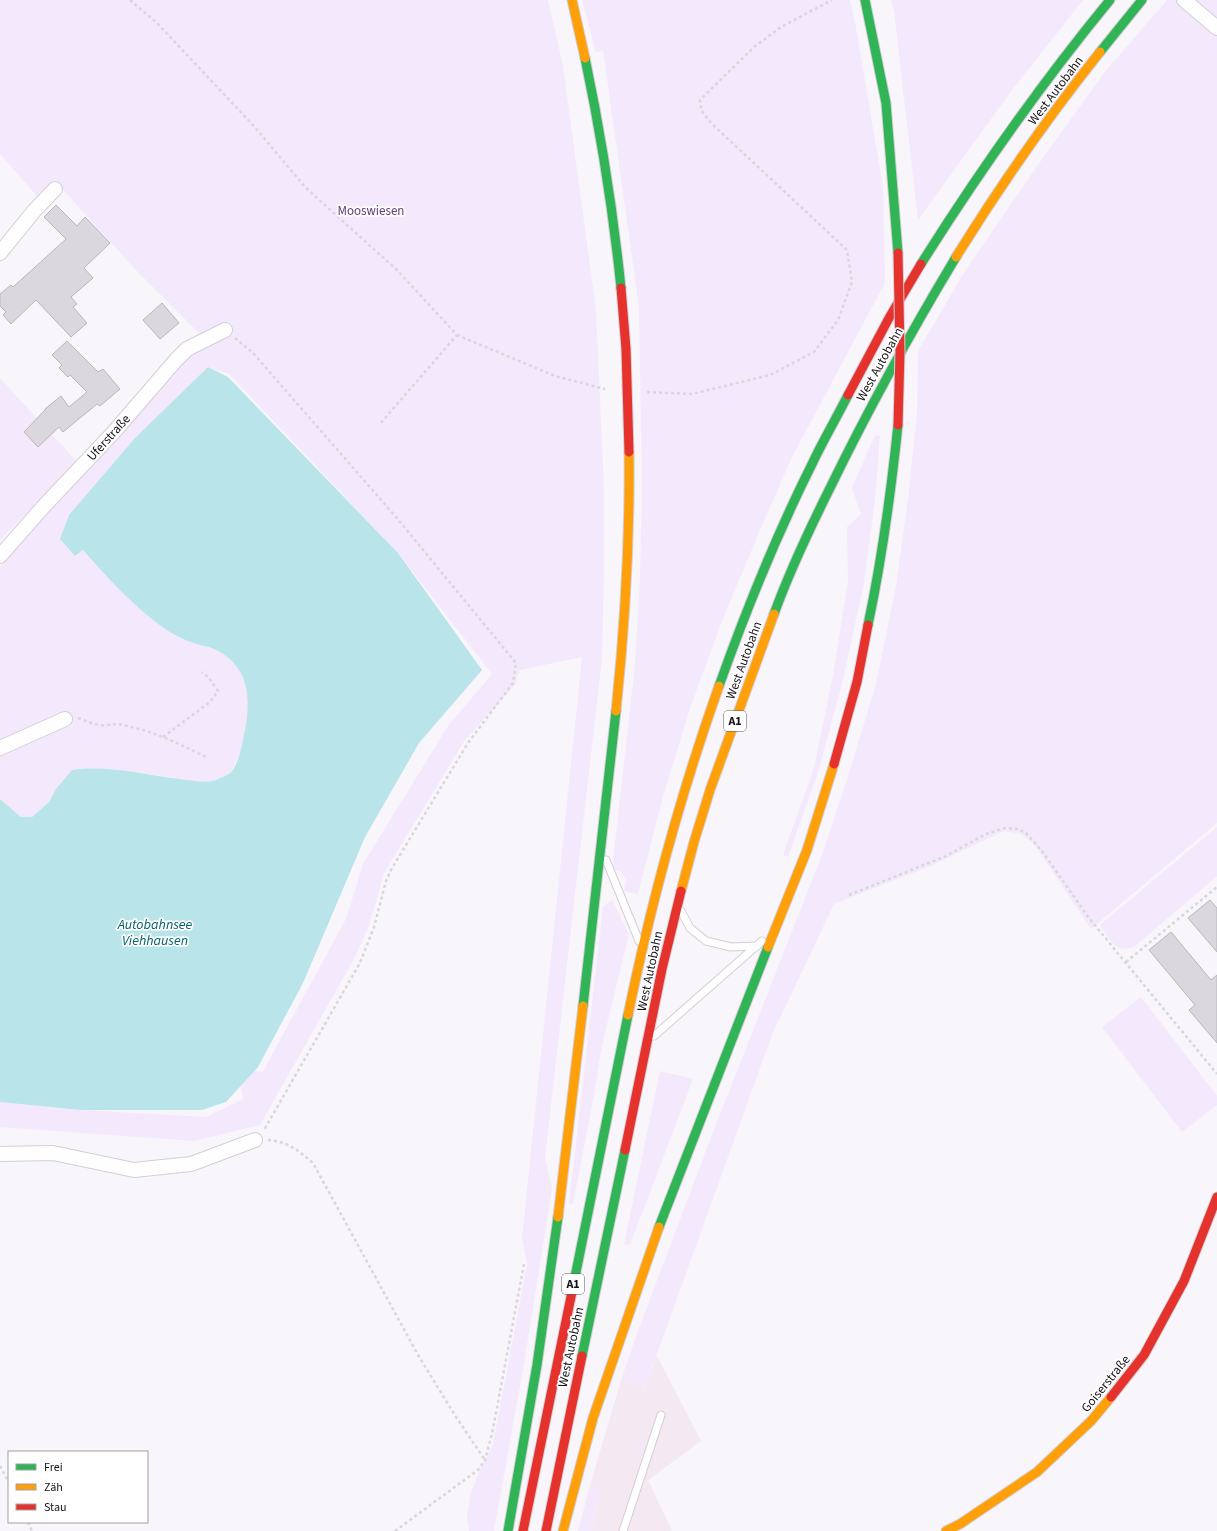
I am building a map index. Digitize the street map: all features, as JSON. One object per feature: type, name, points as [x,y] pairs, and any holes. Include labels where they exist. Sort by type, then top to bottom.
[{"type":"main road","points":[[508,1531],[537,1365],[561,1200],[621,665],[627,577],[629,491],[628,400],[623,313],[597,114],[581,34],[572,0]]},
{"type":"main road","points":[[563,1531],[593,1418],[657,1232],[806,850],[834,765],[857,682],[876,587],[890,498],[898,425],[900,352],[898,253],[886,103],[865,0]]},
{"type":"main road","name":"West Autobahn","points":[[523,1531],[650,914],[680,803],[710,712],[744,620],[778,538],[811,466],[893,310],[957,208],[1022,112],[1110,0]]},
{"type":"main road","name":"West Autobahn","points":[[546,1531],[662,969],[679,898],[707,800],[767,631],[794,566],[843,459],[884,380],[927,304],[982,215],[1040,131],[1142,0]]},
{"type":"main road","name":"Goiserstraße","points":[[946,1531],[960,1524],[1037,1472],[1091,1421],[1144,1355],[1184,1281],[1217,1197]]},
{"type":"street","points":[[1184,0],[1217,28]]},
{"type":"street","points":[[0,253],[34,211],[55,189]]},
{"type":"street","name":"Uferstraße","points":[[0,556],[44,506],[113,433],[176,360],[187,349],[225,330]]},
{"type":"street","points":[[0,748],[65,719]]},
{"type":"street","points":[[0,1154],[53,1153],[134,1170],[191,1164],[255,1140]]},
{"type":"lane","points":[[601,849],[642,950]]},
{"type":"lane","points":[[679,898],[681,911],[690,928],[706,941],[731,947],[757,946]]},
{"type":"lane","points":[[647,1043],[775,929]]},
{"type":"lane","points":[[623,1531],[661,1415]]},
{"type":"path","points":[[130,0],[156,22],[210,79],[253,125],[306,187],[398,271],[457,335],[555,376],[605,389]]},
{"type":"path","points":[[647,392],[692,394],[770,376],[814,352],[838,320],[852,282],[846,250],[710,123],[701,110],[700,100],[754,47],[781,27],[832,0]]},
{"type":"path","points":[[225,330],[253,353],[396,517],[516,663],[513,683],[468,743],[392,868],[386,881],[374,927],[360,963],[266,1128],[255,1140]]},
{"type":"path","points":[[378,425],[457,335]]},
{"type":"path","points":[[163,737],[210,702],[218,692],[209,678],[202,672]]},
{"type":"path","points":[[65,719],[74,717],[94,724],[105,725],[113,723],[124,725],[178,742],[208,758]]},
{"type":"path","points":[[849,895],[946,856],[986,834],[1005,828],[1018,829],[1026,833],[1042,851],[1090,918],[1217,1074]]},
{"type":"path","points":[[1126,962],[1217,887]]},
{"type":"path","points":[[255,1140],[279,1140],[297,1149],[312,1163],[418,1355],[456,1417],[485,1460]]},
{"type":"path","points":[[395,1531],[478,1470],[485,1460],[492,1434],[524,1264]]},
{"type":"path","points":[[0,1466],[8,1481]]},
{"type":"shaded area","points":[[657,1356],[701,1441],[648,1480],[672,1531],[592,1531],[601,1491],[589,1489],[622,1377],[644,1390]]},
{"type":"green space","name":"Mooswiesen","points":[[0,0],[548,0],[563,66],[596,310],[604,489],[602,658],[545,1158],[552,1189],[524,1364],[494,1531],[469,1531],[467,1516],[470,1496],[479,1472],[493,1444],[527,1264],[522,1238],[582,657],[520,670],[515,685],[465,740],[384,873],[369,926],[354,959],[260,1125],[194,1141],[0,1127],[0,1102],[81,1110],[206,1117],[243,1099],[238,1072],[250,1069],[262,1073],[346,919],[363,864],[448,726],[492,674],[398,553],[229,374],[208,367],[135,438],[69,515],[83,550],[115,585],[149,616],[180,638],[198,645],[212,648],[227,656],[240,670],[247,688],[249,705],[241,751],[231,772],[215,781],[193,781],[136,772],[88,768],[56,789],[49,802],[32,817],[21,817],[0,799],[0,567],[21,541],[47,514],[66,489],[184,360],[206,344],[201,335],[134,268],[54,180],[37,196],[0,154]]},
{"type":"green space","points":[[582,0],[850,0],[883,187],[885,283],[791,459],[724,616],[691,705],[662,800],[638,894],[624,891],[626,879],[621,872],[612,869],[635,664],[640,577],[642,490],[639,307],[603,51],[596,52]]},
{"type":"green space","points":[[891,0],[1083,0],[1012,90],[918,220],[894,11]]},
{"type":"green space","points":[[1167,0],[1217,0],[1217,823],[1091,929],[1034,844],[1021,834],[1004,831],[933,865],[834,904],[772,1035],[644,1390],[622,1377],[715,1127],[822,855],[876,684],[896,586],[908,499],[917,413],[918,351],[965,271],[1035,169],[1104,73]]},
{"type":"green space","points":[[0,378],[77,462],[0,540]]},
{"type":"green space","points":[[875,435],[880,436],[875,500],[864,583],[843,680],[819,769],[788,857],[783,855],[814,768],[833,675],[848,581],[847,527],[861,514],[852,488]]},
{"type":"green space","points":[[1217,827],[1217,876],[1134,947],[1127,949],[1117,947],[1113,944],[1100,925]]},
{"type":"green space","points":[[612,900],[629,934],[602,1045],[573,1204],[569,1204],[603,907]]},
{"type":"green space","points":[[1141,997],[1217,1096],[1217,1105],[1182,1132],[1102,1027]]},
{"type":"green space","points":[[660,1071],[693,1079],[630,1245],[624,1244]]},
{"type":"green space","points":[[589,1489],[601,1491],[592,1531],[578,1531]]},
{"type":"water","name":"Autobahnsee Viehhausen","points":[[208,367],[228,377],[398,553],[482,670],[419,743],[365,837],[303,983],[258,1067],[226,1102],[202,1110],[81,1110],[0,1102],[0,799],[21,817],[32,817],[49,802],[56,789],[72,770],[96,768],[109,769],[206,782],[216,780],[231,772],[236,764],[240,752],[246,726],[248,700],[242,676],[236,666],[227,657],[214,649],[187,641],[161,626],[130,600],[83,550],[75,556],[60,539],[69,515],[135,438]]},
{"type":"building","points":[[56,205],[77,226],[85,217],[110,243],[84,268],[93,278],[71,297],[77,304],[73,307],[87,323],[71,337],[36,300],[11,324],[3,315],[6,312],[0,306],[0,294],[11,285],[13,287],[66,239],[44,217]]},
{"type":"building","points":[[162,303],[179,323],[160,339],[143,320]]},
{"type":"building","points":[[67,341],[98,372],[103,369],[120,389],[100,406],[97,404],[63,432],[59,427],[38,447],[24,432],[45,409],[61,396],[69,407],[87,392],[70,375],[68,377],[59,368],[62,365],[52,355]]},
{"type":"building","points":[[1210,900],[1217,908],[1217,952],[1188,918]]},
{"type":"building","points":[[1171,932],[1211,980],[1217,975],[1217,1043],[1189,1010],[1195,1005],[1149,950]]},
{"type":"traffic: fast","points":[[865,0],[886,103],[898,253]]},
{"type":"traffic: fast","points":[[921,264],[1011,129],[1110,0]]},
{"type":"traffic: fast","points":[[1100,52],[1142,0]]},
{"type":"traffic: fast","points":[[585,58],[606,172],[621,288]]},
{"type":"traffic: fast","points":[[774,614],[815,518],[845,457],[891,370],[956,257]]},
{"type":"traffic: fast","points":[[719,686],[751,601],[775,544],[817,453],[848,395]]},
{"type":"traffic: fast","points":[[868,625],[886,525],[898,425]]},
{"type":"traffic: fast","points":[[583,1006],[616,711]]},
{"type":"traffic: fast","points":[[659,1227],[768,947]]},
{"type":"traffic: fast","points":[[574,1282],[628,1015]]},
{"type":"traffic: fast","points":[[582,1356],[625,1150]]},
{"type":"traffic: fast","points":[[508,1531],[537,1365],[558,1217]]},
{"type":"traffic: slow","points":[[572,0],[585,58]]},
{"type":"traffic: slow","points":[[956,257],[1025,152],[1100,52]]},
{"type":"traffic: slow","points":[[616,711],[626,582],[629,517],[629,452]]},
{"type":"traffic: slow","points":[[681,891],[710,790],[774,614]]},
{"type":"traffic: slow","points":[[628,1015],[647,931],[668,849],[692,767],[719,686]]},
{"type":"traffic: slow","points":[[768,947],[807,850],[834,764]]},
{"type":"traffic: slow","points":[[558,1217],[583,1006]]},
{"type":"traffic: slow","points":[[563,1531],[593,1418],[659,1227]]},
{"type":"traffic: slow","points":[[946,1531],[960,1524],[1037,1472],[1091,1421],[1111,1397]]},
{"type":"traffic: jam","points":[[898,253],[900,352],[898,425]]},
{"type":"traffic: jam","points":[[848,395],[889,318],[921,264]]},
{"type":"traffic: jam","points":[[621,288],[626,349],[629,452]]},
{"type":"traffic: jam","points":[[834,764],[857,682],[868,625]]},
{"type":"traffic: jam","points":[[625,1150],[662,969],[681,891]]},
{"type":"traffic: jam","points":[[1111,1397],[1144,1355],[1184,1281],[1217,1197]]},
{"type":"traffic: jam","points":[[523,1531],[574,1282]]},
{"type":"traffic: jam","points":[[546,1531],[582,1356]]}]
